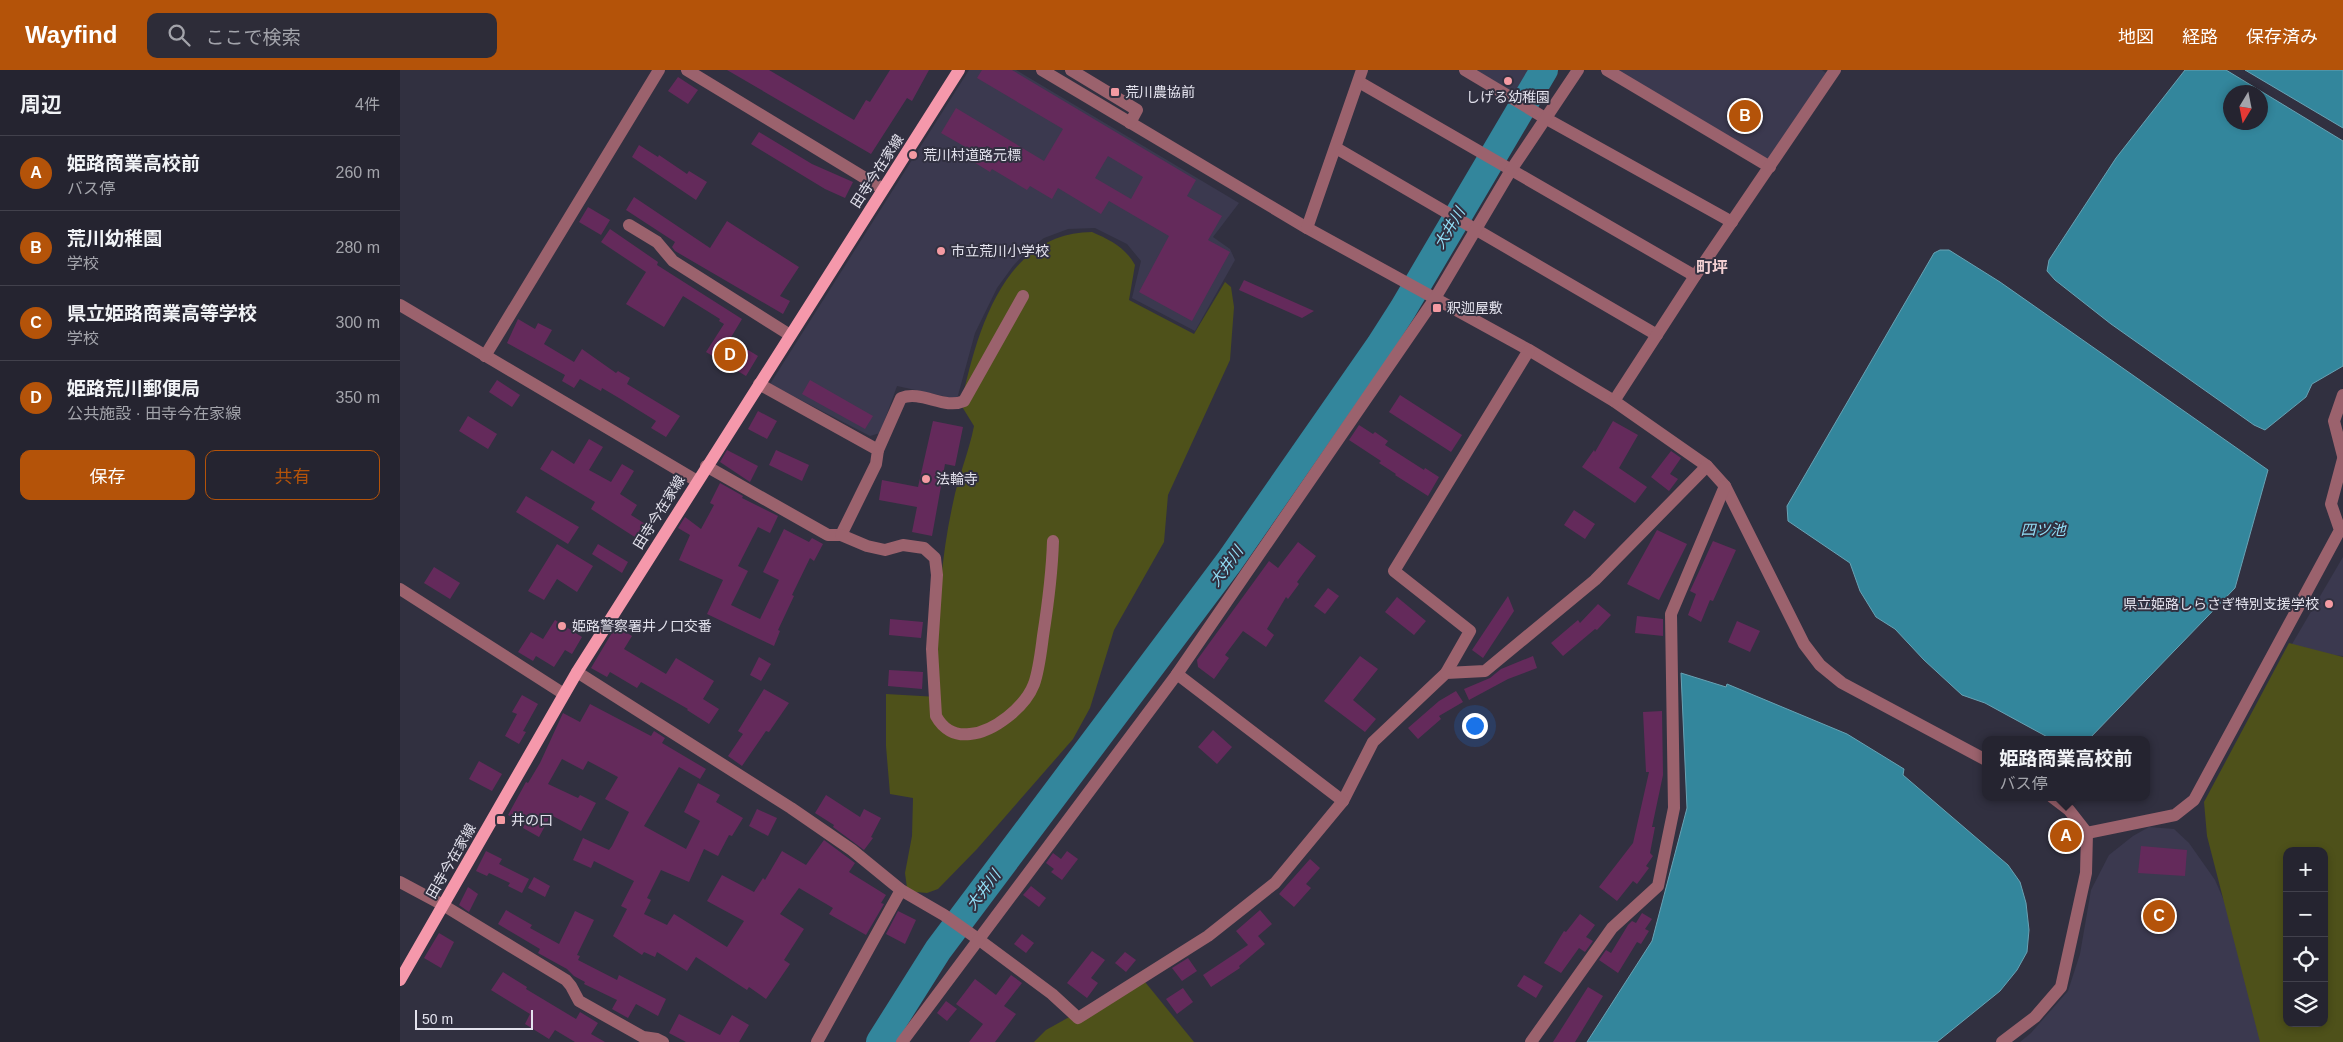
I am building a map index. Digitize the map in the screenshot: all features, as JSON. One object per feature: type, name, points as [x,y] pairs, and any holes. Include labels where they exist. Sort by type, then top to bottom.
[{"type":"main road","name":"田寺今在家線","points":[[400,980],[577,672],[959,70]]},
{"type":"street","points":[[485,356],[659,70]]},
{"type":"street","points":[[687,70],[883,189]]},
{"type":"street","points":[[1042,70],[1307,228],[1434,300],[1530,350],[1614,402],[1707,466],[1725,486],[1804,644],[1820,665],[1842,683],[1982,758]]},
{"type":"street","points":[[1071,70],[1137,110],[1130,123]]},
{"type":"street","points":[[1465,70],[1545,118],[1732,222]]},
{"type":"street","points":[[902,1042],[1177,674],[1434,300],[1511,170],[1578,70]]},
{"type":"street","points":[[1607,70],[1770,167]]},
{"type":"street","points":[[1614,402],[1695,276],[1835,70]]},
{"type":"street","points":[[1307,228],[1361,76],[1473,148],[1695,276]]},
{"type":"street","points":[[1336,148],[1657,335]]},
{"type":"street","points":[[629,225],[657,242],[673,261],[790,335]]},
{"type":"street","points":[[841,535],[876,464],[878,450],[901,398],[908,395],[918,396],[956,405],[964,401],[1022,296]]},
{"type":"street","points":[[400,305],[697,481]]},
{"type":"street","points":[[577,672],[791,808],[852,850],[901,890],[944,915],[1052,994],[1078,1018],[1208,936],[1275,883],[1343,801],[1372,742],[1446,673],[1470,631],[1394,570],[1530,350]]},
{"type":"street","points":[[759,384],[878,450]]},
{"type":"street","points":[[2087,833],[2175,815],[2194,800],[2340,530],[2331,504],[2343,458],[2334,421],[2343,395]]},
{"type":"street","points":[[706,466],[828,535],[841,535],[866,546],[885,550],[903,545],[924,548],[935,558],[937,574],[932,649],[936,716],[940,724],[950,731],[968,734],[984,732],[1001,723],[1023,701],[1034,685],[1047,608],[1053,541]]},
{"type":"street","points":[[1446,673],[1485,671],[1595,580],[1707,466]]},
{"type":"street","points":[[1531,1042],[1612,928],[1658,886],[1674,808],[1671,614],[1725,486]]},
{"type":"street","points":[[400,589],[564,694]]},
{"type":"street","points":[[1177,674],[1343,801]]},
{"type":"street","points":[[2002,1042],[2035,1017],[2061,987],[2086,873],[2087,833],[2069,810],[2057,801]]},
{"type":"street","points":[[400,882],[443,905],[566,980],[579,1001],[641,1040],[657,1039],[663,1042]]},
{"type":"street","points":[[817,1042],[901,890]]},
{"type":"shaded area","name":"市立荒川小学校","points":[[969,70],[1016,70],[1239,203],[1213,237],[1230,249],[1235,260],[1195,331],[1132,298],[1141,261],[1127,244],[1095,228],[1068,229],[1044,238],[1029,249],[1013,266],[997,288],[975,333],[957,399],[897,386],[880,433],[870,436],[770,384]]},
{"type":"shaded area","name":"しげる幼稚園","points":[[1475,70],[1529,70],[1515,93]]},
{"type":"shaded area","points":[[1613,70],[1822,70],[1826,73],[1768,159]]},
{"type":"shaded area","name":"県立姫路しらさぎ特別支援学校","points":[[2343,557],[2343,656],[2288,651]]},
{"type":"shaded area","points":[[2149,827],[2174,829],[2189,843],[2215,880],[2242,942],[2262,1042],[2020,1042],[2031,1033],[2068,991],[2080,954],[2091,890],[2109,855],[2133,836]]},
{"type":"green space","points":[[1092,232],[1111,241],[1122,249],[1135,265],[1129,300],[1194,334],[1225,282],[1231,287],[1234,307],[1230,360],[1168,495],[1164,542],[1114,630],[1090,708],[1073,739],[977,849],[938,889],[927,893],[916,892],[907,888],[905,873],[912,836],[913,798],[890,794],[886,746],[886,694],[938,697],[938,624],[944,551],[955,493],[974,426],[961,405],[967,377],[975,348],[986,320],[999,292],[1015,268],[1036,249],[1061,237]]},
{"type":"green space","points":[[2289,643],[2343,657],[2343,1042],[2260,1042],[2207,836],[2204,802]]},
{"type":"green space","points":[[1141,977],[1194,1042],[1034,1042],[1046,1030]]},
{"type":"water","points":[[2185,70],[2226,70],[2251,85],[2223,85],[2223,130],[2268,130],[2268,95],[2343,141],[2343,366],[2312,384],[2306,397],[2265,430],[2254,425],[2111,324],[2055,280],[2047,271],[2049,260],[2116,158]]},
{"type":"water","points":[[2245,70],[2343,70],[2343,128]]},
{"type":"water","name":"四ツ池","points":[[1940,250],[1949,250],[2000,282],[2268,470],[2235,588],[2092,736],[2046,736],[1985,703],[1962,695],[1924,660],[1895,629],[1876,617],[1860,591],[1850,563],[1788,521],[1787,506],[1934,253]]},
{"type":"water","points":[[1681,673],[1726,687],[1727,684],[1847,734],[1904,769],[1903,775],[2008,865],[2020,882],[2026,903],[2029,930],[2027,952],[2017,970],[2000,991],[1937,1042],[1587,1042],[1652,941],[1687,808]]},
{"type":"building","points":[[727,70],[769,70],[854,120],[866,100],[870,102],[890,70],[929,70],[912,101],[907,98],[871,154]]},
{"type":"building","points":[[982,70],[1012,70],[1196,180],[1187,196],[1222,216],[1208,240],[1230,252],[1192,321],[1139,292],[1169,236],[1109,201],[1101,214],[1058,188],[1052,199],[1030,186],[1027,190],[992,169],[990,172],[972,161],[976,153],[941,133],[956,108],[1044,161],[1063,129],[977,78]],"holes":[[[1108,156],[1143,177],[1131,199],[1095,178]]]},
{"type":"building","points":[[678,77],[698,90],[688,104],[668,91]]},
{"type":"building","points":[[759,132],[812,164],[853,182],[845,198],[825,189],[751,144]]},
{"type":"building","points":[[639,145],[658,157],[659,155],[687,174],[689,171],[707,182],[696,200],[632,157]]},
{"type":"building","points":[[634,197],[710,248],[727,221],[799,267],[780,296],[790,301],[783,314],[675,251],[672,247],[675,242],[626,210]]},
{"type":"building","points":[[588,207],[610,220],[601,235],[579,222]]},
{"type":"building","points":[[610,229],[658,262],[657,265],[742,319],[730,339],[758,356],[746,376],[706,352],[724,324],[719,321],[720,319],[683,296],[664,327],[626,304],[646,272],[601,242]]},
{"type":"building","points":[[1244,280],[1314,311],[1302,318],[1239,290]]},
{"type":"building","points":[[518,319],[535,329],[538,323],[552,330],[544,344],[574,362],[582,349],[616,373],[618,371],[630,378],[627,384],[680,416],[666,437],[651,428],[656,421],[619,398],[602,388],[601,391],[580,379],[574,388],[562,381],[565,375],[507,343]]},
{"type":"building","points":[[497,380],[520,395],[512,407],[489,392]]},
{"type":"building","points":[[810,380],[873,416],[865,429],[802,394]]},
{"type":"building","points":[[1400,395],[1462,435],[1451,452],[1389,412]]},
{"type":"building","points":[[758,411],[777,421],[767,439],[748,429]]},
{"type":"building","points":[[468,416],[497,434],[488,449],[459,431]]},
{"type":"building","name":"法輪寺","points":[[933,421],[963,427],[955,466],[945,464],[932,536],[912,532],[917,507],[879,500],[882,480],[918,487]]},
{"type":"building","points":[[1613,421],[1638,435],[1619,468],[1647,487],[1635,503],[1582,467],[1594,450],[1595,452]]},
{"type":"building","points":[[1359,425],[1373,434],[1375,432],[1388,441],[1385,445],[1424,470],[1425,468],[1439,477],[1428,496],[1395,475],[1379,463],[1381,461],[1349,440]]},
{"type":"building","points":[[589,439],[603,447],[589,470],[611,482],[622,464],[634,471],[620,494],[637,505],[631,515],[650,527],[641,541],[591,509],[595,502],[540,469],[552,450],[574,464]]},
{"type":"building","points":[[727,450],[758,466],[750,482],[720,462]]},
{"type":"building","points":[[776,450],[809,465],[802,481],[769,465]]},
{"type":"building","points":[[1671,451],[1681,458],[1670,474],[1678,479],[1669,491],[1651,477]]},
{"type":"building","points":[[720,483],[743,496],[742,498],[778,516],[770,533],[758,527],[738,566],[748,571],[731,605],[760,619],[779,580],[763,572],[784,529],[809,542],[812,538],[823,544],[814,561],[810,558],[792,595],[794,596],[778,630],[780,631],[774,646],[707,614],[723,580],[679,560],[690,535],[678,528],[685,517],[701,529],[714,505],[710,503]]},
{"type":"building","points":[[526,496],[579,527],[568,544],[516,512]]},
{"type":"building","points":[[1574,510],[1595,524],[1585,539],[1564,525]]},
{"type":"building","points":[[1657,530],[1687,544],[1659,600],[1627,584]]},
{"type":"building","points":[[1713,541],[1736,550],[1713,601],[1710,600],[1701,622],[1688,615],[1696,594],[1690,591]]},
{"type":"building","points":[[1298,542],[1316,556],[1297,582],[1299,584],[1288,599],[1286,597],[1267,629],[1274,635],[1266,647],[1243,631],[1225,655],[1229,658],[1214,679],[1198,667],[1197,660],[1269,561],[1278,568]]},
{"type":"building","points":[[557,544],[593,566],[577,592],[557,579],[544,600],[528,591]]},
{"type":"building","points":[[598,544],[628,562],[622,573],[592,554]]},
{"type":"building","points":[[434,567],[460,583],[450,599],[424,583]]},
{"type":"building","points":[[1328,588],[1339,596],[1325,614],[1314,606]]},
{"type":"building","points":[[1508,596],[1514,611],[1483,658],[1472,650]]},
{"type":"building","points":[[1397,597],[1426,621],[1414,635],[1385,612]]},
{"type":"building","points":[[1598,604],[1611,615],[1597,630],[1595,629],[1563,656],[1551,643],[1578,620],[1580,623]]},
{"type":"building","points":[[1637,616],[1663,619],[1663,636],[1635,633]]},
{"type":"building","points":[[890,619],[923,622],[921,638],[889,635]]},
{"type":"building","points":[[555,620],[582,637],[572,654],[565,650],[554,667],[536,656],[533,661],[518,652],[531,632],[543,639]]},
{"type":"building","points":[[1737,621],[1760,631],[1750,652],[1728,642]]},
{"type":"building","points":[[616,626],[632,636],[624,649],[666,674],[676,658],[714,681],[703,699],[719,709],[709,724],[688,709],[641,682],[637,688],[610,672],[607,677],[591,668]]},
{"type":"building","points":[[1360,656],[1378,669],[1353,700],[1376,719],[1365,732],[1324,701]]},
{"type":"building","points":[[1533,656],[1537,668],[1508,679],[1469,700],[1464,689],[1490,678],[1501,669]]},
{"type":"building","points":[[759,657],[771,664],[761,681],[750,675]]},
{"type":"building","points":[[889,670],[923,672],[922,689],[888,686]]},
{"type":"building","points":[[764,689],[789,703],[769,732],[766,731],[742,766],[728,756],[743,734],[738,731]]},
{"type":"building","points":[[1456,691],[1463,702],[1439,716],[1441,719],[1418,739],[1408,728],[1439,701]]},
{"type":"building","points":[[522,695],[538,704],[523,731],[526,732],[519,744],[505,736],[517,714],[512,712]]},
{"type":"building","points":[[590,704],[651,736],[654,731],[665,738],[662,743],[706,769],[700,779],[679,767],[644,826],[686,849],[700,821],[684,812],[698,783],[720,795],[716,802],[743,818],[732,836],[729,835],[718,856],[704,849],[689,882],[661,870],[647,898],[651,900],[644,914],[667,925],[674,914],[727,947],[744,921],[707,901],[722,875],[754,892],[763,878],[765,880],[782,851],[806,865],[824,840],[855,863],[849,872],[886,895],[881,903],[884,904],[866,935],[829,914],[833,908],[799,888],[780,914],[804,929],[784,960],[790,964],[766,999],[749,987],[747,990],[696,957],[687,971],[657,952],[655,957],[644,952],[642,955],[613,936],[627,909],[621,906],[634,881],[594,861],[591,868],[573,860],[583,838],[609,850],[612,846],[629,812],[605,799],[618,777],[588,761],[583,770],[562,759],[548,784],[578,798],[580,795],[596,803],[581,831],[551,815],[539,837],[523,828],[525,824],[508,815],[526,782],[528,783],[540,763],[563,713],[580,722]]},
{"type":"building","points":[[1662,711],[1663,775],[1652,827],[1655,827],[1650,853],[1653,856],[1646,866],[1649,868],[1637,884],[1633,881],[1617,901],[1599,887],[1633,843],[1649,772],[1646,772],[1643,712]]},
{"type":"building","points":[[1213,730],[1232,747],[1217,764],[1198,747]]},
{"type":"building","points":[[479,761],[502,774],[492,791],[469,779]]},
{"type":"building","points":[[826,795],[860,817],[864,809],[881,818],[871,837],[873,838],[864,850],[833,827],[834,825],[815,813]]},
{"type":"building","points":[[757,809],[777,818],[768,836],[749,826]]},
{"type":"building","points":[[2141,846],[2187,850],[2185,876],[2138,873]]},
{"type":"building","points":[[486,851],[502,859],[499,864],[529,879],[522,893],[508,886],[510,883],[489,873],[487,876],[476,871]]},
{"type":"building","points":[[1067,851],[1078,859],[1062,880],[1051,872],[1054,869],[1046,863],[1053,853],[1061,859]]},
{"type":"building","points":[[1310,859],[1320,868],[1306,884],[1311,888],[1294,907],[1279,894]]},
{"type":"building","points":[[534,877],[550,886],[545,897],[528,888]]},
{"type":"building","points":[[1031,886],[1046,898],[1039,907],[1023,895]]},
{"type":"building","points":[[468,887],[478,894],[469,912],[459,905]]},
{"type":"building","points":[[506,910],[532,925],[530,928],[559,944],[575,911],[594,920],[577,955],[580,956],[578,960],[617,980],[619,975],[666,999],[658,1016],[636,1004],[628,1018],[612,1009],[617,1000],[584,984],[585,982],[574,976],[567,969],[538,953],[540,949],[498,924]]},
{"type":"building","points":[[1260,910],[1272,924],[1258,936],[1265,944],[1239,966],[1240,968],[1211,987],[1203,975],[1248,945],[1236,931]]},
{"type":"building","points":[[898,911],[916,920],[905,944],[886,934]]},
{"type":"building","points":[[1642,913],[1652,919],[1645,929],[1649,931],[1641,944],[1637,942],[1618,973],[1599,960],[1606,950],[1611,953],[1628,925],[1632,921],[1636,923]]},
{"type":"building","points":[[1580,914],[1595,925],[1586,937],[1593,941],[1585,952],[1579,948],[1561,973],[1544,963],[1564,931],[1566,932]]},
{"type":"building","points":[[439,933],[454,942],[441,968],[424,958]]},
{"type":"building","points":[[1022,934],[1034,943],[1026,953],[1014,944]]},
{"type":"building","points":[[1092,951],[1105,960],[1091,978],[1098,983],[1087,998],[1067,983]]},
{"type":"building","points":[[1125,952],[1136,960],[1126,972],[1115,963]]},
{"type":"building","points":[[1188,958],[1197,971],[1182,981],[1172,968]]},
{"type":"building","points":[[503,972],[527,987],[526,989],[576,1019],[580,1012],[598,1023],[591,1034],[605,1042],[575,1042],[555,1030],[549,1039],[525,1024],[530,1014],[491,990]]},
{"type":"building","points":[[1011,975],[1022,983],[1004,1006],[1016,1014],[995,1042],[969,1042],[983,1024],[956,1004],[975,979],[996,995]]},
{"type":"building","points":[[1524,975],[1543,986],[1536,998],[1517,986]]},
{"type":"building","points":[[1588,987],[1603,996],[1575,1042],[1553,1042]]},
{"type":"building","points":[[1183,988],[1193,1002],[1177,1014],[1166,999]]},
{"type":"building","points":[[946,1001],[957,1009],[947,1021],[937,1013]]},
{"type":"building","points":[[679,1014],[720,1035],[732,1015],[749,1025],[739,1042],[686,1042],[669,1033]]},
{"type":"waterway","name":"大井川","points":[[880,1042],[938,950],[1229,562],[1380,345],[1544,70]]},
{"type":"place","name":"しげる幼稚園","points":[[1508,81]]},
{"type":"place","name":"荒川農協前","points":[[1115,92]]},
{"type":"place","name":"荒川幼稚園","points":[[1745,116]]},
{"type":"place","name":"荒川村道路元標","points":[[913,155]]},
{"type":"place","name":"市立荒川小学校","points":[[941,251]]},
{"type":"place","name":"釈迦屋敷","points":[[1437,308]]},
{"type":"place","name":"姫路荒川郵便局","points":[[730,355]]},
{"type":"place","name":"法輪寺","points":[[926,479]]},
{"type":"place","name":"県立姫路しらさぎ特別支援学校","points":[[2329,604]]},
{"type":"place","name":"姫路警察署井ノ口交番","points":[[562,626]]},
{"type":"place","name":"井の口","points":[[501,820]]},
{"type":"place","name":"姫路商業高校前","points":[[2066,836]]},
{"type":"place","name":"県立姫路商業高等学校","points":[[2159,916]]},
{"type":"district","name":"町坪","points":[[1712,267]]}]
